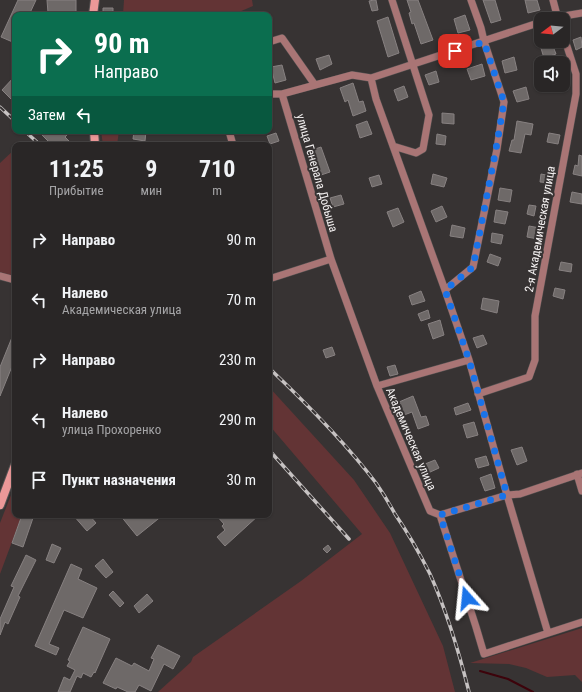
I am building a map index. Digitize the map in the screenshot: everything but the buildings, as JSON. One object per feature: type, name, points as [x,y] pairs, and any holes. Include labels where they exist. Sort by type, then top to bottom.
[{"type":"main road","points":[[93,12],[95,0]]},
{"type":"main road","points":[[0,505],[12,472]]},
{"type":"street","points":[[392,0],[429,115],[423,149],[416,153],[393,146]]},
{"type":"street","points":[[445,290],[473,267],[504,102],[471,0]]},
{"type":"street","points":[[552,0],[554,12]]},
{"type":"street","points":[[570,15],[582,13]]},
{"type":"street","points":[[272,94],[282,94],[352,75],[371,78],[534,24]]},
{"type":"street","points":[[272,41],[282,38],[315,85]]},
{"type":"street","name":"2-я Академическая улица","points":[[478,394],[529,377],[535,360],[535,316],[576,94],[576,74],[568,48]]},
{"type":"street","points":[[371,78],[376,99],[469,360],[548,633]]},
{"type":"street","name":"улица Генерала Добыша","points":[[282,94],[331,259],[377,386]]},
{"type":"street","points":[[272,278],[331,259]]},
{"type":"street","points":[[0,276],[12,279]]},
{"type":"street","name":"Академическая улица","points":[[440,515],[430,511],[377,386],[469,360]]},
{"type":"street","points":[[582,491],[580,474],[520,494],[507,495],[440,515],[484,654],[582,622]]},
{"type":"shaded area","points":[[124,0],[252,0],[253,6],[239,12],[123,12]]},
{"type":"shaded area","points":[[101,134],[119,134],[117,142],[103,142]]},
{"type":"shaded area","points":[[12,152],[12,277],[0,273],[0,163]]},
{"type":"shaded area","points":[[272,390],[354,480],[390,533],[443,646],[455,692],[158,692],[191,662],[193,657],[301,581],[362,534],[272,429]]},
{"type":"shaded area","points":[[12,493],[12,518],[21,518],[0,574],[0,523]]},
{"type":"shaded area","points":[[582,628],[582,682],[575,675],[547,677],[526,668],[509,664],[470,663]]},
{"type":"waterway","points":[[480,671],[508,679],[533,692]]},
{"type":"railway","points":[[0,107],[12,118]]},
{"type":"railway","points":[[28,134],[37,142]]},
{"type":"railway","points":[[272,371],[338,438],[364,467],[386,498],[430,574],[452,632],[469,692]]},
{"type":"railway","points":[[272,453],[349,539]]},
{"type":"route","points":[[455,51],[484,42],[504,102],[473,267],[445,290],[469,360],[507,495],[440,515],[467,598]]}]
